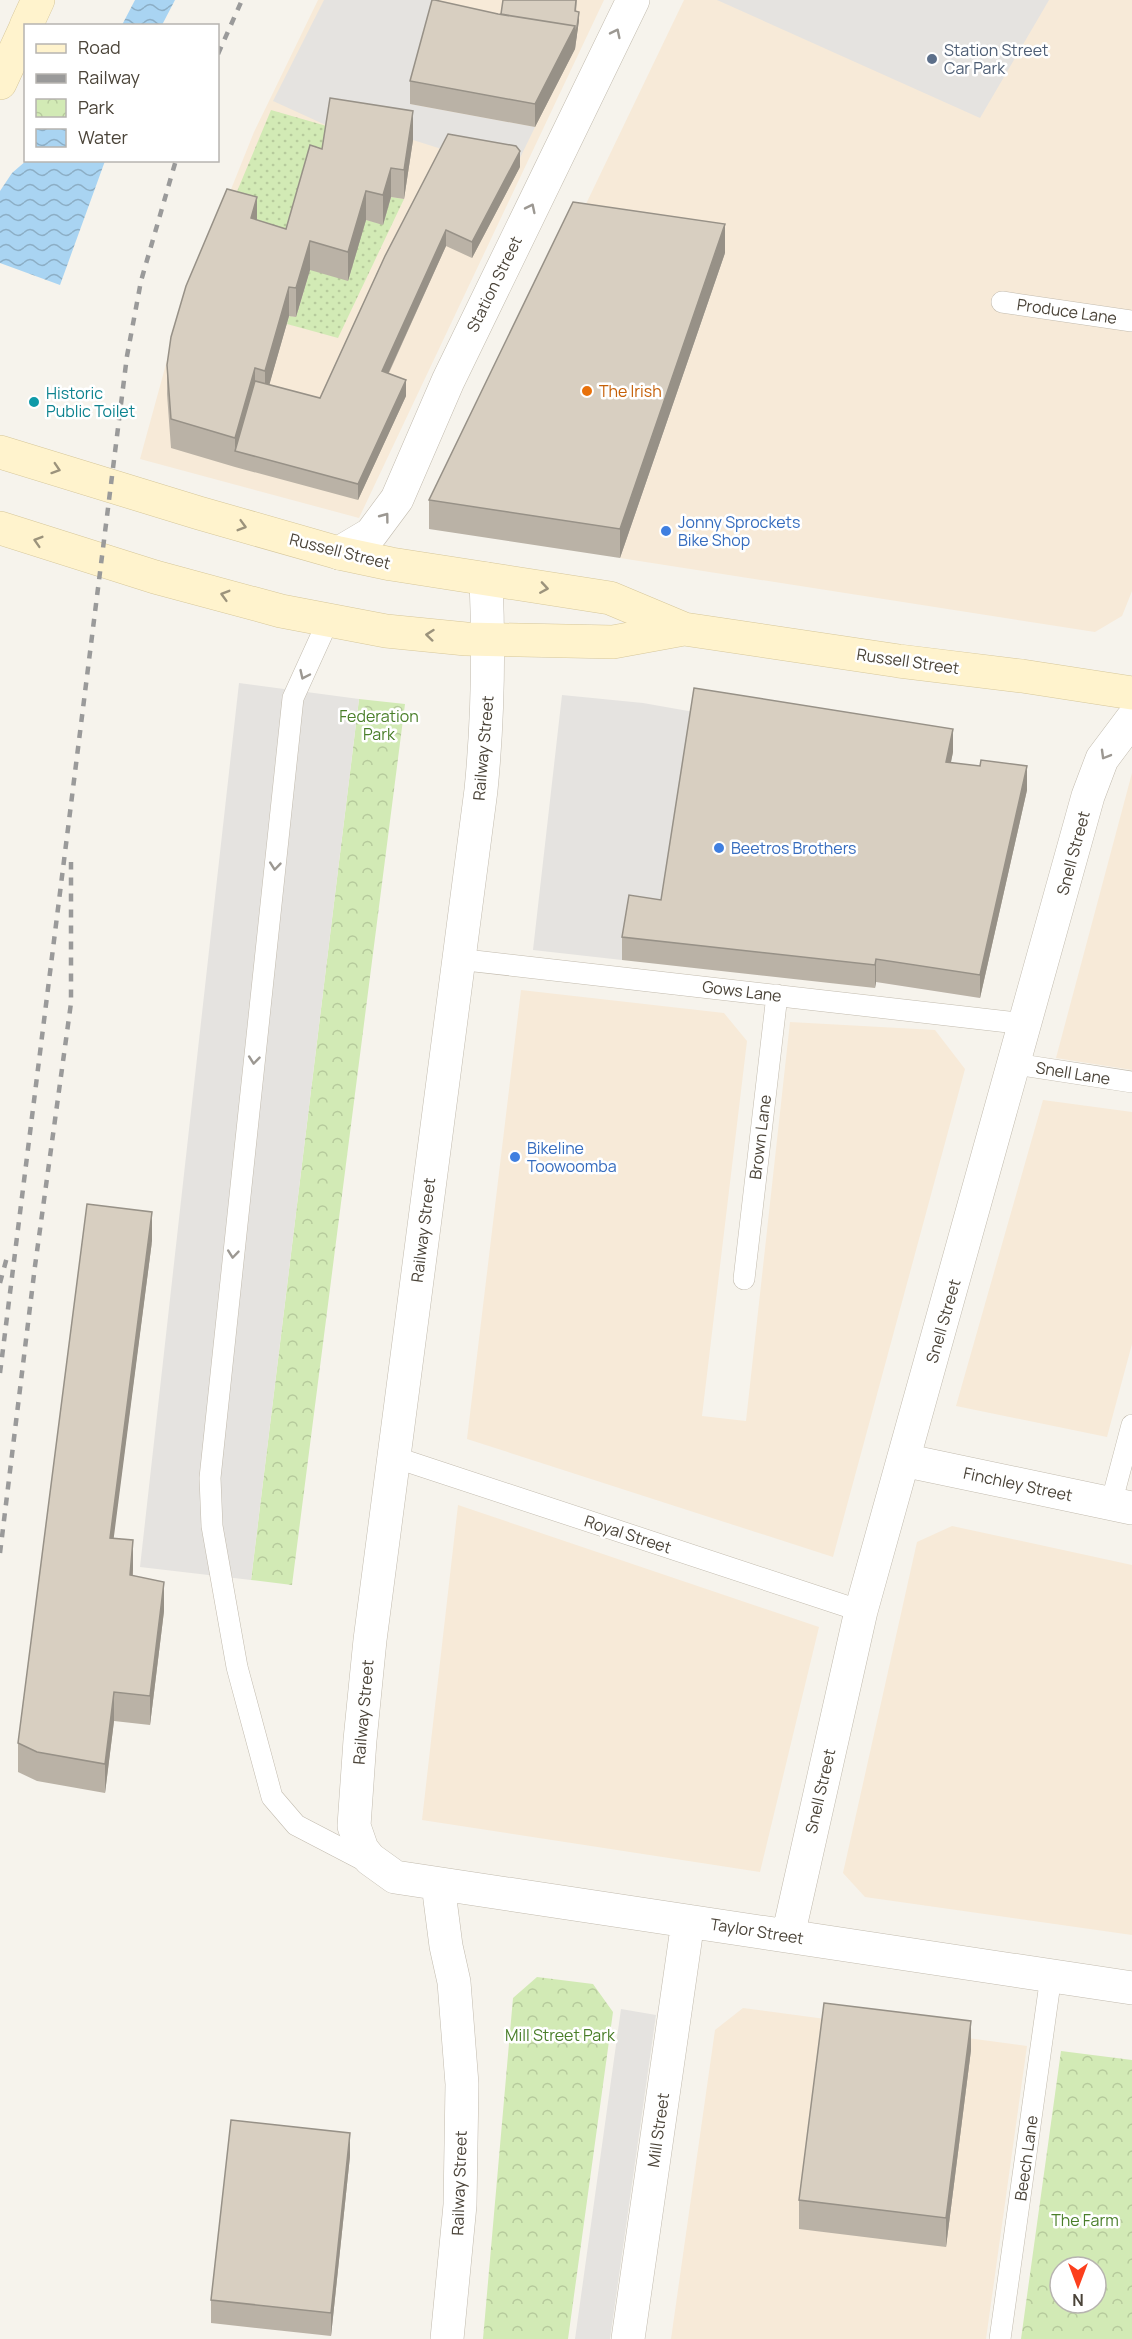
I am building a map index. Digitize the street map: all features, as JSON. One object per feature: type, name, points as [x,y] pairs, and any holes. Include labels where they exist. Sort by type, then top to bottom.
[{"type":"main road","points":[[0,83],[18,32],[38,0]]},
{"type":"main road","name":"Russell Street","points":[[0,452],[198,513],[339,553],[391,564],[610,598],[684,630],[1132,693]]},
{"type":"main road","name":"Russell Street","points":[[0,528],[155,577],[281,611],[386,631],[489,640],[613,642],[684,630]]},
{"type":"street","name":"Station Street","points":[[339,553],[371,534],[397,499],[448,381],[633,0]]},
{"type":"street","name":"Railway Street","points":[[384,1871],[362,1849],[354,1826],[369,1651],[457,958],[481,790],[487,726],[489,640],[486,579]]},
{"type":"street","name":"Snell Street","points":[[788,1936],[861,1611],[1088,796],[1102,759],[1132,719]]},
{"type":"street","name":"Finchley Street","points":[[903,1461],[1121,1506]]},
{"type":"street","name":"Taylor Street","points":[[384,1871],[395,1877],[438,1884],[1132,1988]]},
{"type":"street","name":"Railway Street","points":[[438,1884],[446,1946],[454,1982],[462,2084],[460,2205],[447,2339]]},
{"type":"street","name":"Mill Street","points":[[628,2339],[688,1921]]},
{"type":"lane","name":"Produce Lane","points":[[1002,302],[1132,321]]},
{"type":"lane","points":[[328,621],[293,698],[215,1418],[210,1478],[212,1526],[237,1667],[272,1797],[296,1825],[384,1871]]},
{"type":"lane","name":"Gows Lane","points":[[457,958],[1026,1024]]},
{"type":"lane","name":"Brown Lane","points":[[744,1279],[777,995]]},
{"type":"lane","name":"Snell Lane","points":[[1015,1064],[1132,1082]]},
{"type":"lane","points":[[1121,1506],[1132,1425]]},
{"type":"lane","name":"Royal Street","points":[[394,1457],[861,1611]]},
{"type":"lane","name":"Beech Lane","points":[[1000,2339],[1051,1976]]},
{"type":"shaded area","points":[[318,0],[604,0],[359,518],[140,459],[177,324],[254,132]]},
{"type":"shaded area","points":[[324,0],[433,0],[410,104],[535,127],[519,160],[448,151],[413,140],[330,127],[273,101]]},
{"type":"shaded area","points":[[684,0],[1132,0],[1132,591],[1122,616],[1095,632],[620,558],[725,253],[573,231]]},
{"type":"shaded area","name":"Station Street Car Park","points":[[717,0],[1049,0],[980,118]]},
{"type":"shaded area","points":[[239,683],[359,699],[251,1580],[140,1567]]},
{"type":"shaded area","points":[[562,695],[643,703],[694,712],[661,923],[629,918],[622,960],[533,950]]},
{"type":"shaded area","points":[[1132,773],[1132,1070],[1056,1058]]},
{"type":"shaded area","points":[[521,990],[724,1013],[747,1041],[702,1416],[746,1421],[790,1022],[935,1030],[965,1069],[833,1557],[467,1439]]},
{"type":"shaded area","points":[[1043,1100],[1132,1112],[1132,1344],[1107,1437],[956,1406]]},
{"type":"shaded area","points":[[458,1505],[819,1627],[760,1872],[422,1820]]},
{"type":"shaded area","points":[[952,1526],[1132,1565],[1132,1935],[865,1897],[843,1873],[917,1542]]},
{"type":"shaded area","points":[[743,2008],[1027,2046],[986,2339],[671,2339],[715,2030]]},
{"type":"shaded area","points":[[621,2009],[656,2015],[610,2339],[575,2339]]},
{"type":"green space","points":[[271,110],[330,127],[286,258],[228,213]]},
{"type":"green space","points":[[391,197],[404,199],[338,338],[287,324],[289,316],[296,317],[310,270],[366,220],[383,224]]},
{"type":"green space","name":"Federation Park","points":[[359,699],[405,704],[292,1585],[251,1580]]},
{"type":"green space","name":"Mill Street Park","points":[[537,1977],[593,1984],[613,2012],[568,2339],[483,2339],[513,1998]]},
{"type":"green space","name":"The Farm","points":[[1061,2051],[1132,2060],[1132,2339],[1021,2339]]},
{"type":"water","points":[[135,0],[175,0],[163,24],[123,24]]},
{"type":"water","points":[[25,162],[105,162],[60,285],[0,263],[0,191],[12,173]]},
{"type":"building","points":[[432,0],[498,14],[575,26],[535,104],[410,81]]},
{"type":"building","points":[[503,0],[576,0],[575,11],[579,12],[575,41],[575,26],[501,14]]},
{"type":"building","points":[[330,98],[413,111],[404,170],[391,168],[383,195],[366,191],[348,252],[310,241],[296,288],[289,287],[265,371],[255,368],[235,438],[171,419],[167,365],[171,337],[186,286],[227,189],[257,197],[251,218],[286,229],[310,145],[322,149]]},
{"type":"building","points":[[448,134],[516,146],[520,151],[472,242],[446,230],[382,371],[406,380],[358,484],[235,451],[255,381],[320,398],[385,256]]},
{"type":"building","name":"The Irish","points":[[573,202],[725,224],[620,529],[429,500]]},
{"type":"building","points":[[694,688],[953,729],[946,762],[980,766],[981,760],[1027,766],[980,975],[876,959],[875,965],[622,937],[629,895],[661,900]]},
{"type":"building","points":[[87,1204],[152,1212],[110,1538],[133,1540],[130,1575],[164,1582],[150,1696],[114,1692],[105,1764],[37,1752],[18,1743]]},
{"type":"building","points":[[824,2003],[971,2021],[946,2218],[799,2200]]},
{"type":"building","points":[[231,2120],[350,2133],[331,2313],[211,2300]]},
{"type":"railway","points":[[219,52],[242,0]]},
{"type":"railway","points":[[0,1373],[127,356],[141,281],[175,162]]},
{"type":"railway","points":[[0,1553],[35,1266],[71,1003],[71,862]]},
{"type":"railway","points":[[0,1283],[7,1257]]},
{"type":"place","name":"Station Street Car Park","points":[[932,59]]},
{"type":"place","name":"The Irish","points":[[587,391]]},
{"type":"place","name":"Historic Public Toilet","points":[[34,402]]},
{"type":"place","name":"Jonny Sprockets Bike Shop","points":[[666,531]]},
{"type":"place","name":"Beetros Brothers","points":[[719,848]]},
{"type":"place","name":"Bikeline Toowoomba","points":[[515,1157]]}]
